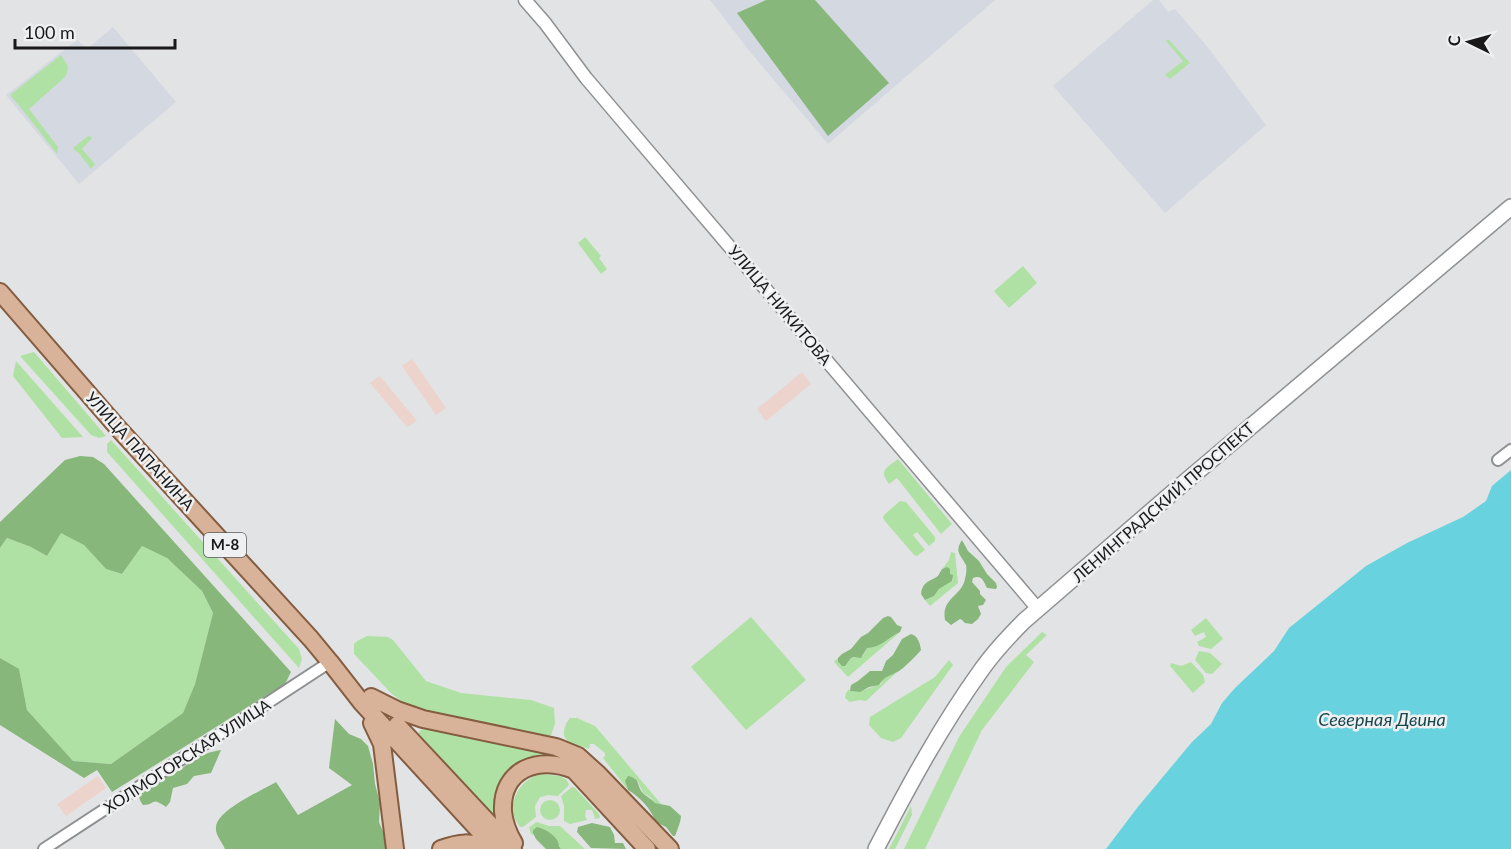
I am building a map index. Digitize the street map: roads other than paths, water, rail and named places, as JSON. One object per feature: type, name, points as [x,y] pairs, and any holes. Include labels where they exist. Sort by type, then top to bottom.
[{"type":"main road","name":"ЛЕНИНГРАДСКИЙ ПРОСПЕКТ","points":[[876,849],[912,779],[945,723],[1000,646],[1038,609],[1185,482],[1511,207]]},
{"type":"main road","name":"УЛИЦА ПАПАНИНА","points":[[3,296],[118,428],[330,662],[515,849]]},
{"type":"main road","name":"УЛИЦА ПАПАНИНА","points":[[366,700],[496,849]]},
{"type":"main road","points":[[366,700],[382,744],[395,849]]},
{"type":"main road","points":[[366,700],[423,719],[556,747],[578,756],[670,849]]},
{"type":"main road","points":[[515,849],[505,823],[503,810],[505,795],[517,774],[523,769],[539,764],[558,765],[574,770],[647,849]]},
{"type":"main road","points":[[441,849],[457,843],[472,843],[489,849]]},
{"type":"street","name":"УЛИЦА НИКИТОВА","points":[[525,0],[586,78],[1038,609]]},
{"type":"street","points":[[1498,460],[1511,450]]},
{"type":"street","name":"ХОЛМОГОРСКАЯ УЛИЦА","points":[[44,849],[330,662]]},
{"type":"water","name":"Северная Двина","points":[[1511,470],[1511,849],[1106,849],[1192,742],[1211,724],[1222,703],[1274,651],[1289,628],[1366,566],[1407,543],[1463,517],[1486,501],[1492,486]]}]
